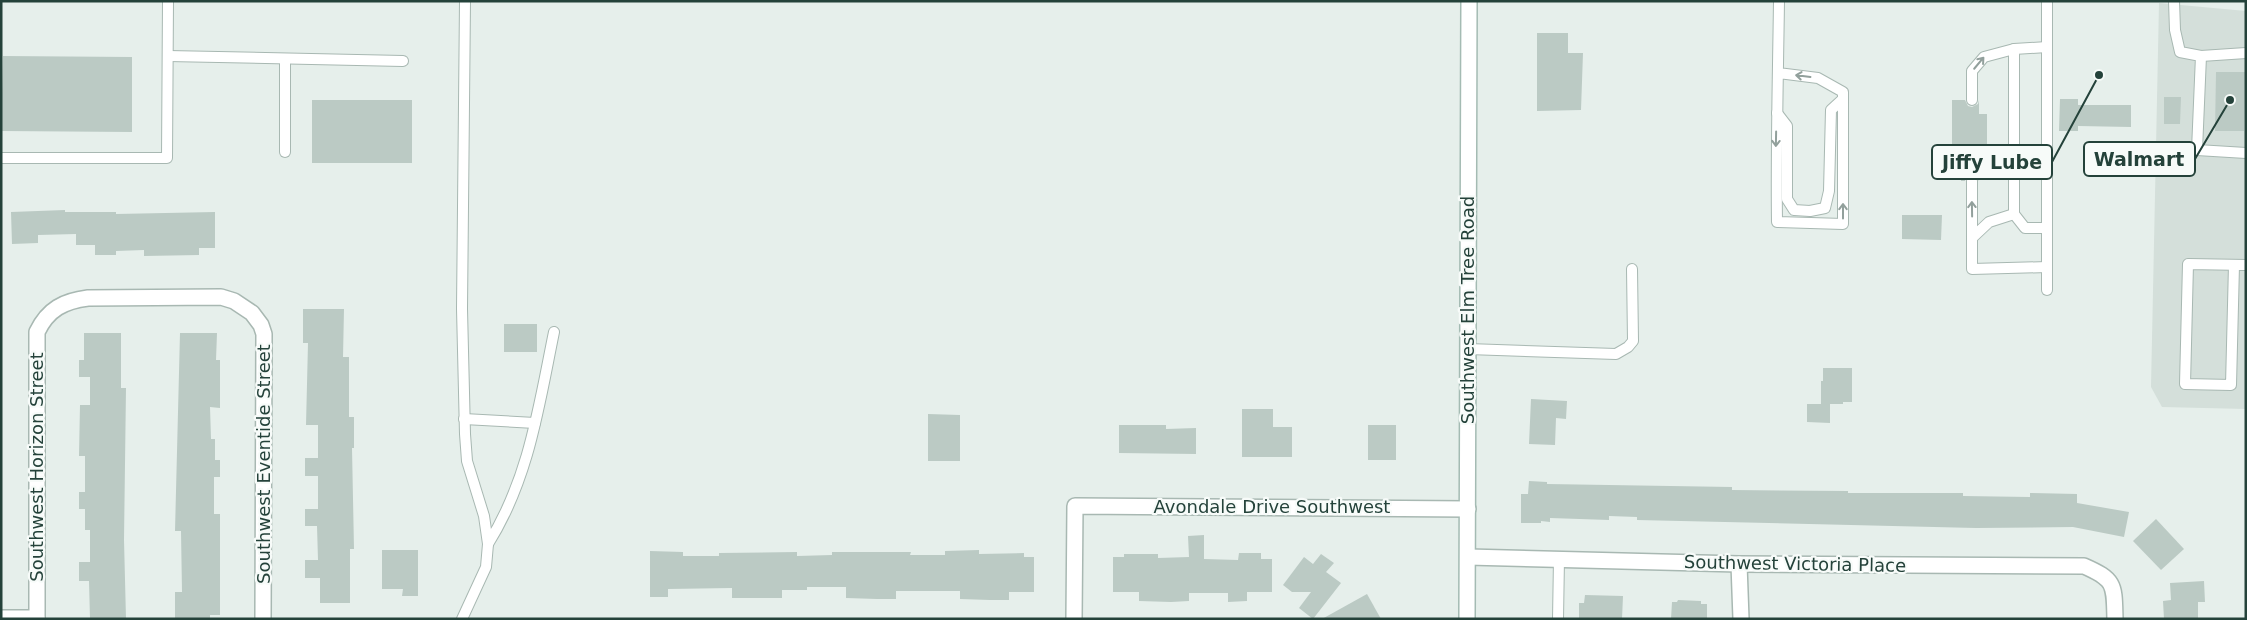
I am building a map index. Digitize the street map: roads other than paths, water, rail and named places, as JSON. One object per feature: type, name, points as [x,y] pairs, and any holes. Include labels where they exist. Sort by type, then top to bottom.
[{"type":"street","name":"Southwest Elm Tree Road","points":[[1468,619],[1469,1]]},
{"type":"street","name":"Southwest Horizon Street","points":[[37,619],[37,332],[45,318],[61,304],[72,300],[88,298],[221,297],[234,300],[252,313]]},
{"type":"street","name":"Southwest Eventide Street","points":[[252,313],[261,324],[264,334],[263,619]]},
{"type":"street","name":"Avondale Drive Southwest","points":[[1074,619],[1075,506],[1468,509]]},
{"type":"street","name":"Southwest Victoria Place","points":[[1468,557],[1740,564],[2084,566],[2102,574],[2114,588],[2115,619]]},
{"type":"street","points":[[1740,564],[1741,619]]},
{"type":"street","points":[[1,618],[37,619]]},
{"type":"lane","points":[[1,158],[167,158],[168,1]]},
{"type":"lane","points":[[462,619],[486,567],[488,544],[484,516],[467,461],[464,419],[462,309],[465,1]]},
{"type":"lane","points":[[1778,73],[1818,78],[1843,92],[1843,224],[1777,222],[1777,114],[1779,1]]},
{"type":"lane","points":[[2046,290],[2047,1]]},
{"type":"lane","points":[[2174,1],[2174,30],[2180,52],[2201,56],[2246,53]]},
{"type":"lane","points":[[1972,100],[1972,72],[1984,57],[2014,49],[2047,47]]},
{"type":"lane","points":[[2014,49],[2014,214],[2025,228],[2047,228]]},
{"type":"lane","points":[[168,56],[403,61]]},
{"type":"lane","points":[[2201,56],[2197,150],[2246,153]]},
{"type":"lane","points":[[285,59],[285,152]]},
{"type":"lane","points":[[1777,114],[1787,126],[1787,199],[1794,210],[1810,212],[1825,208],[1829,191],[1831,110],[1843,99]]},
{"type":"lane","points":[[1972,181],[1972,268],[2047,267]]},
{"type":"lane","points":[[1972,238],[1989,222],[2014,214]]},
{"type":"lane","points":[[2234,264],[2231,385],[2185,384],[2188,264],[2234,264],[2246,265]]},
{"type":"lane","points":[[1468,349],[1616,354],[1628,347],[1633,341],[1632,269]]},
{"type":"lane","points":[[488,544],[503,521],[524,470],[554,332]]},
{"type":"lane","points":[[464,419],[535,423]]},
{"type":"lane","points":[[1558,619],[1559,559]]},
{"type":"place","name":"Jiffy Lube","points":[[2099,75]]},
{"type":"place","name":"Walmart","points":[[2230,100]]}]
